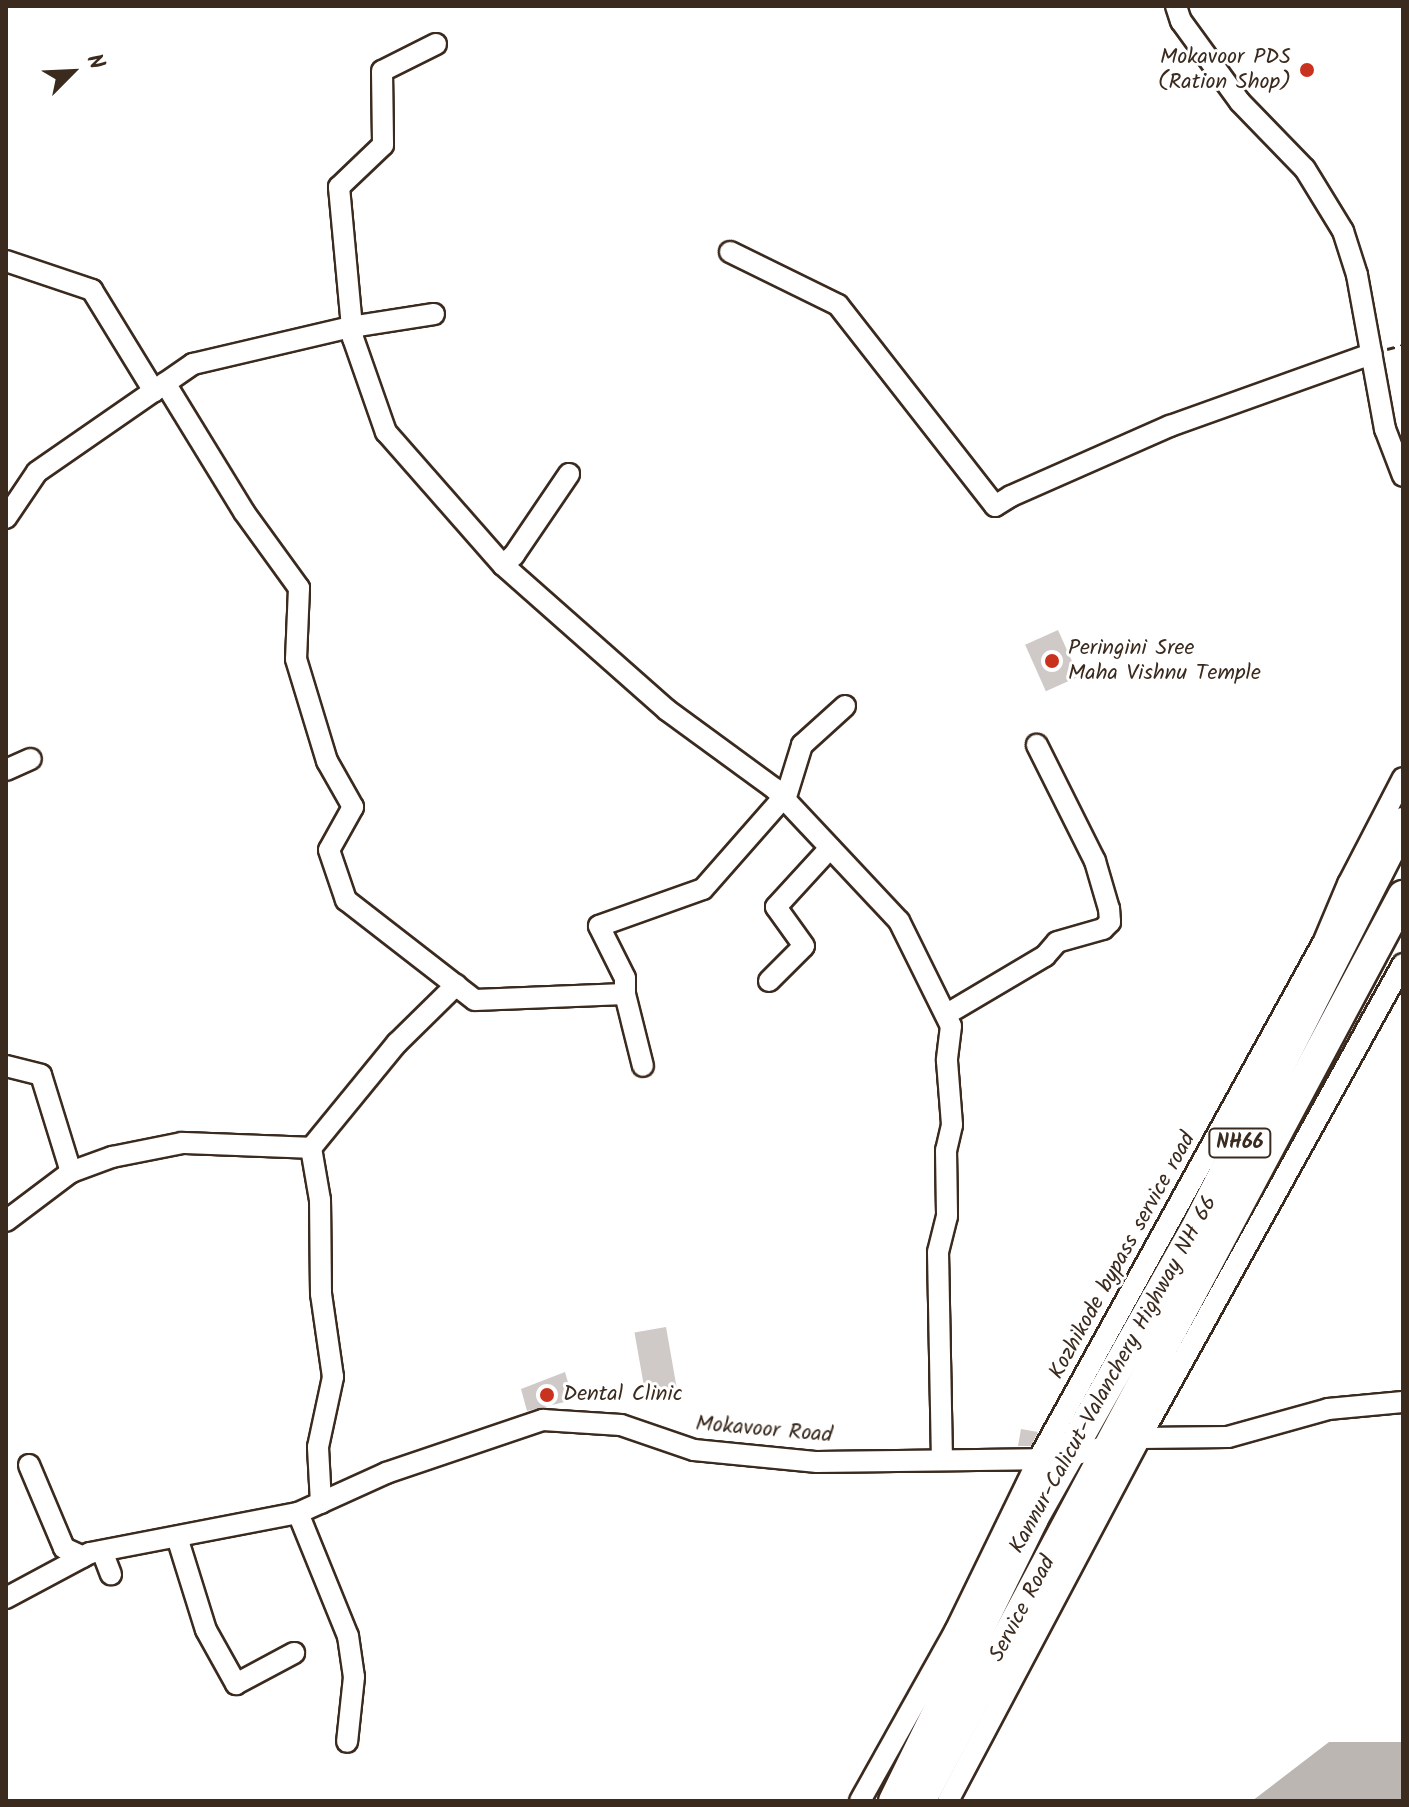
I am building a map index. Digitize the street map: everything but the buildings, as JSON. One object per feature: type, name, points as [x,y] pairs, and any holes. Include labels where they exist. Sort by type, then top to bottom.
[{"type":"highway","name":"Kannur-Calicut-Valanchery Highway NH 66","points":[[894,1801],[1033,1518],[1053,1458],[1199,1223],[1403,823]]},
{"type":"highway","points":[[920,1801],[1125,1442],[1403,896]]},
{"type":"street","points":[[1176,6],[1181,21],[1240,102],[1305,169],[1343,231],[1357,275],[1385,429],[1403,476]]},
{"type":"street","points":[[436,44],[382,71],[383,145],[339,187],[351,327],[386,432],[503,565],[667,710],[784,799],[899,921],[951,1026],[947,1061],[952,1125],[946,1162],[947,1216],[938,1252],[942,1459]]},
{"type":"street","points":[[730,252],[838,305],[995,506],[1011,496],[1170,426],[1371,354]]},
{"type":"street","points":[[6,261],[92,290],[299,588],[296,659],[327,761],[353,807],[329,850],[346,900],[475,1000],[625,994]]},
{"type":"street","points":[[6,518],[37,472],[193,364],[351,327],[434,314]]},
{"type":"street","points":[[503,565],[514,555],[569,474]]},
{"type":"street","points":[[643,1066],[625,994],[625,978],[599,926],[703,889],[784,799],[802,745],[845,706]]},
{"type":"street","points":[[947,1014],[1045,956],[1057,942],[1103,929],[1110,922],[1095,861],[1037,745]]},
{"type":"street","points":[[6,770],[31,759]]},
{"type":"street","name":"Kozhikode bypass service road","points":[[860,1801],[1053,1458],[1272,1039],[1403,778]]},
{"type":"street","points":[[769,981],[804,946],[776,907],[830,848]]},
{"type":"street","name":"Service Road","points":[[948,1801],[1125,1442],[1403,964]]},
{"type":"street","points":[[321,1503],[318,1447],[333,1377],[321,1294],[320,1200],[311,1148],[397,1043],[456,985]]},
{"type":"street","points":[[6,1066],[41,1075],[71,1172]]},
{"type":"street","points":[[6,1221],[71,1172],[112,1157],[182,1143],[311,1148]]},
{"type":"street","name":"Mokavoor Road","points":[[6,1598],[92,1554],[298,1513],[386,1473],[543,1420],[621,1425],[694,1450],[817,1462],[1053,1458],[1125,1442],[1228,1437],[1328,1409],[1403,1402]]},
{"type":"street","points":[[29,1465],[64,1548],[92,1554],[111,1574]]},
{"type":"street","points":[[298,1513],[348,1636],[354,1677],[347,1742]]},
{"type":"street","points":[[177,1537],[206,1630],[236,1684],[294,1653]]},
{"type":"shaded area","points":[[1329,1742],[1403,1742],[1403,1801],[1252,1801]]},
{"type":"place","name":"Mokavoor PDS (Ration Shop)","points":[[1307,70]]},
{"type":"place","name":"Peringini Sree Maha Vishnu Temple","points":[[1052,661]]},
{"type":"place","name":"Dental Clinic","points":[[547,1395]]}]
